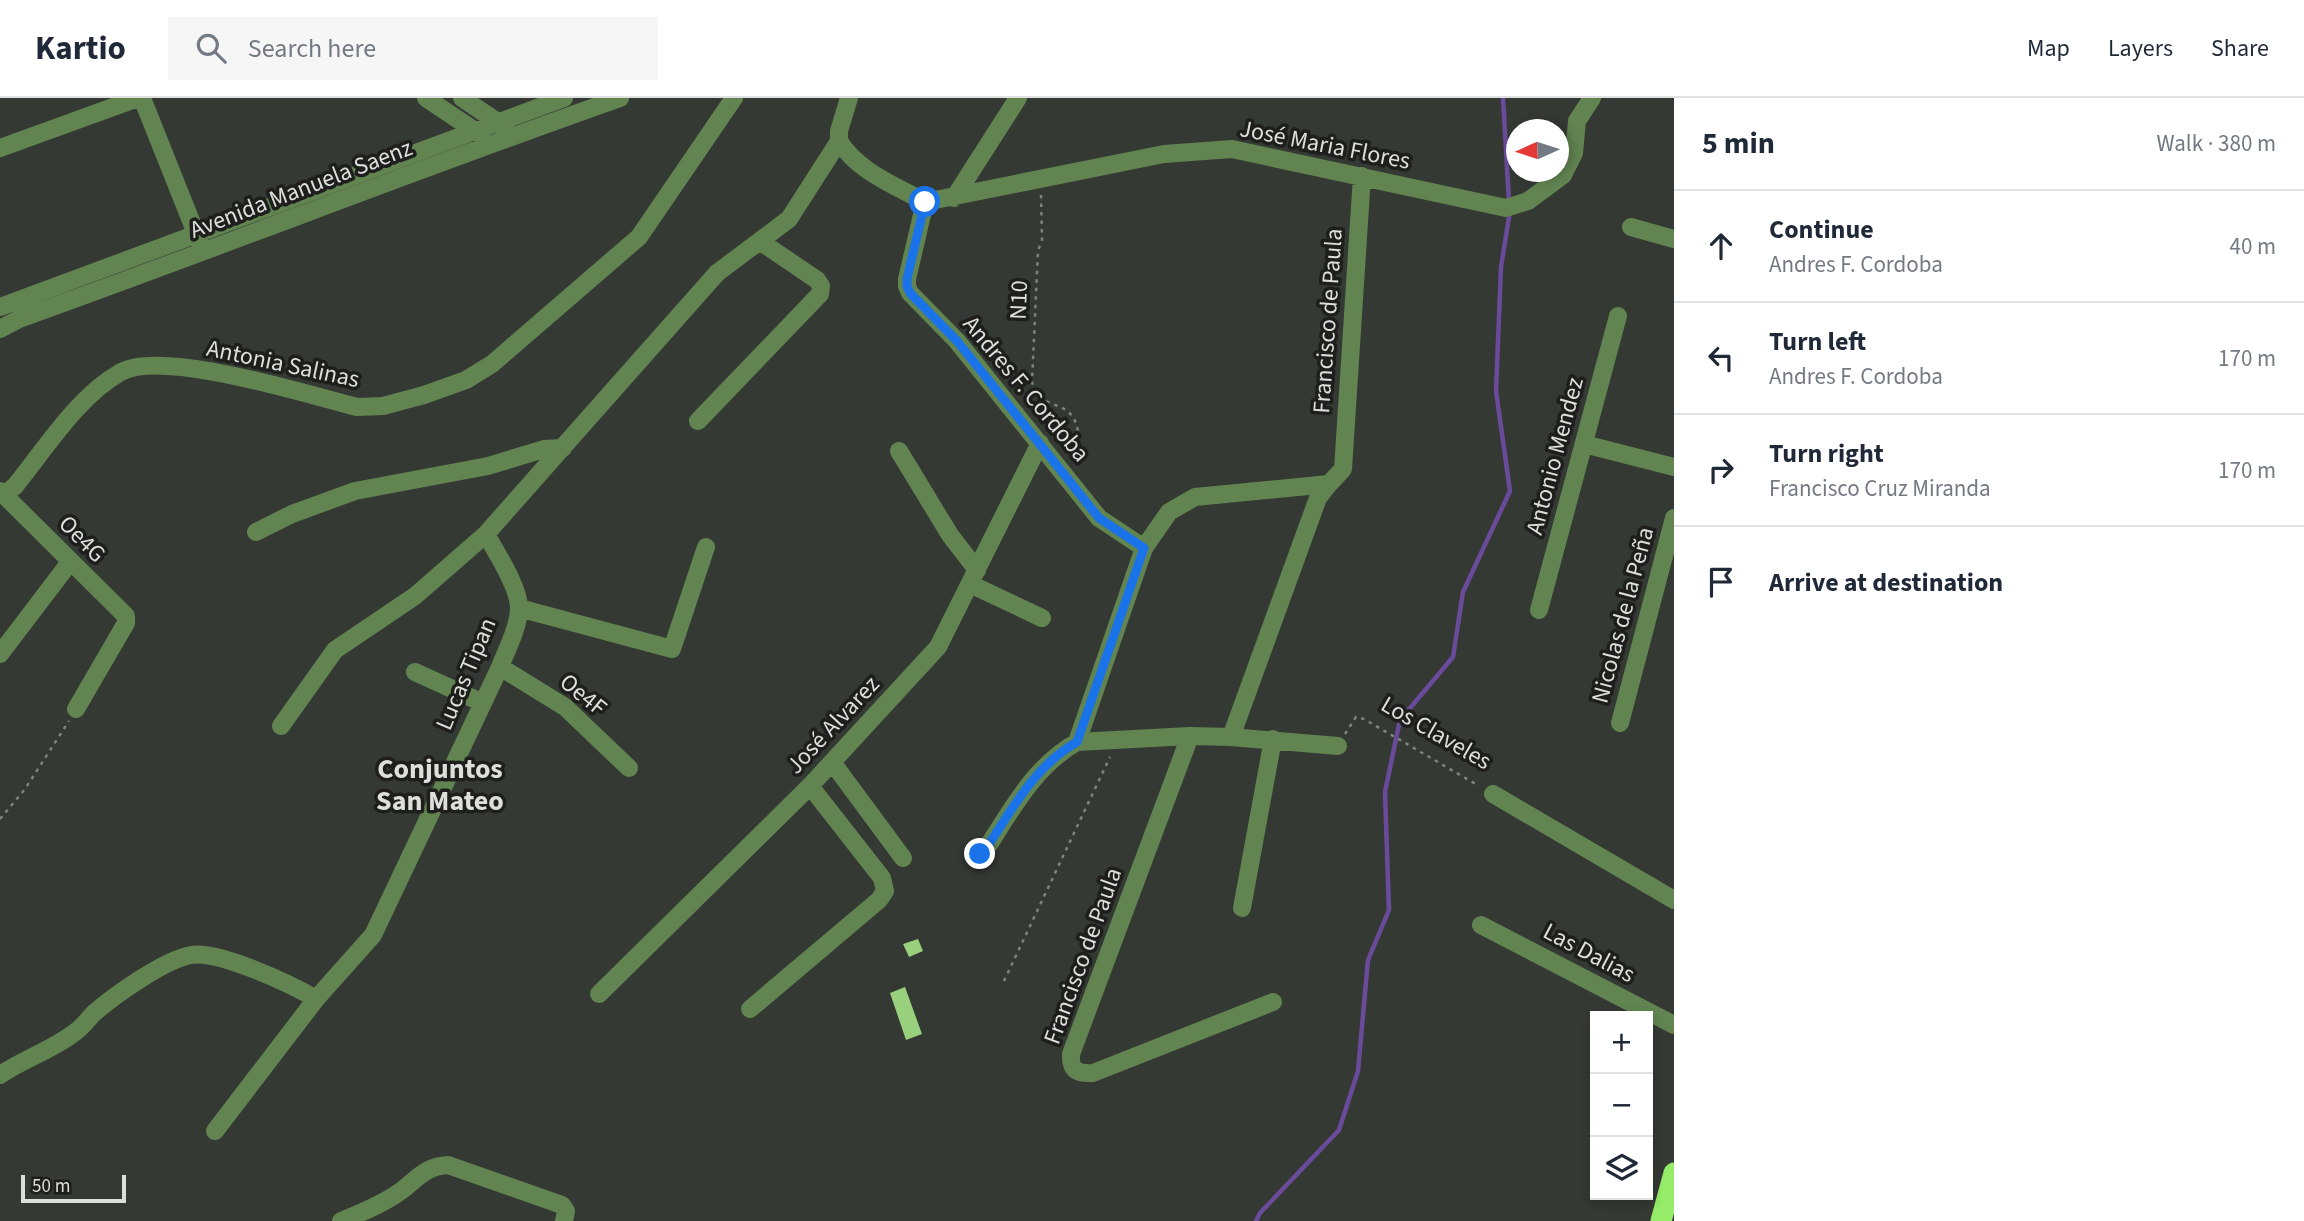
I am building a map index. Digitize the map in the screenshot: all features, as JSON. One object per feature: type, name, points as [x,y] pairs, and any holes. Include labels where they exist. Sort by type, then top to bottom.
[{"type":"highway","points":[[1661,1221],[1674,1172]]},
{"type":"street","points":[[0,148],[140,98],[204,253]]},
{"type":"street","points":[[426,98],[492,143]]},
{"type":"street","points":[[463,98],[516,136]]},
{"type":"street","name":"Avenida Manuela Saenz","points":[[0,307],[564,98]]},
{"type":"street","name":"Avenida Manuela Saenz","points":[[0,329],[19,319],[620,98]]},
{"type":"street","name":"Antonia Salinas","points":[[2,493],[15,486],[88,396],[128,370],[143,367],[179,367],[244,379],[358,407],[373,407],[424,395],[480,373],[639,237],[734,98]]},
{"type":"street","points":[[849,98],[839,131],[839,141],[845,151],[876,175],[925,202]]},
{"type":"street","points":[[954,198],[1018,98]]},
{"type":"street","name":"José Maria Flores","points":[[925,202],[1164,154],[1231,149],[1506,208],[1528,201],[1563,175],[1574,153],[1577,121],[1592,98]]},
{"type":"street","points":[[281,726],[335,650],[415,596],[486,534],[717,274],[789,219],[839,141]]},
{"type":"street","name":"Francisco de Paula","points":[[1329,484],[1343,470],[1362,176]]},
{"type":"street","name":"Andres F. Cordoba","points":[[925,202],[908,270],[907,286],[957,341],[1099,518],[1144,548]]},
{"type":"street","points":[[1631,228],[1674,239]]},
{"type":"street","points":[[698,421],[820,294],[821,286],[817,279],[761,242]]},
{"type":"street","name":"Antonio Mendez","points":[[1539,610],[1618,316]]},
{"type":"street","name":"José Alvarez","points":[[599,994],[810,786],[939,647],[1040,443]]},
{"type":"street","points":[[1584,444],[1674,467]]},
{"type":"street","points":[[256,532],[292,514],[355,491],[488,466],[544,449],[563,448]]},
{"type":"street","points":[[899,451],[973,577],[1042,618]]},
{"type":"street","points":[[1077,742],[1144,548],[1169,512],[1195,497],[1329,484]]},
{"type":"street","points":[[1231,737],[1318,498],[1329,484]]},
{"type":"street","name":"Oe4G","points":[[2,493],[126,616],[126,623],[76,709]]},
{"type":"street","name":"Nicolas de la Peña","points":[[1620,723],[1674,519]]},
{"type":"street","name":"Lucas Tipan","points":[[215,1131],[317,999],[373,935],[500,667],[512,638],[519,608],[508,574],[486,534]]},
{"type":"street","points":[[519,608],[672,649],[706,547]]},
{"type":"street","points":[[0,654],[70,562]]},
{"type":"street","name":"Oe4F","points":[[500,667],[565,707],[629,768]]},
{"type":"street","points":[[415,672],[483,703]]},
{"type":"street","points":[[980,854],[1039,773],[1062,750],[1077,742],[1190,736],[1273,739],[1338,746]]},
{"type":"street","name":"Francisco de Paula","points":[[1190,736],[1071,1054],[1070,1064],[1074,1071],[1082,1074],[1093,1073],[1273,1002]]},
{"type":"street","points":[[1242,908],[1273,739]]},
{"type":"street","points":[[832,762],[902,858]]},
{"type":"street","points":[[750,1009],[879,900],[885,891],[882,878],[810,786]]},
{"type":"street","name":"Los Claveles","points":[[1493,794],[1674,900]]},
{"type":"street","name":"Las Dalias","points":[[1480,925],[1674,1025]]},
{"type":"street","points":[[0,1075],[70,1035],[108,1002],[135,984],[171,962],[191,955],[209,955],[236,964],[300,989],[317,999]]},
{"type":"street","points":[[341,1221],[400,1192],[427,1169],[436,1165],[447,1165],[562,1205],[566,1211],[564,1221]]},
{"type":"path","name":"N10","points":[[1039,180],[1042,231],[1038,251],[1032,382],[1035,392],[1042,399],[1067,409],[1074,416],[1079,440]]},
{"type":"path","points":[[0,819],[25,789],[76,709]]},
{"type":"path","name":"Los Claveles","points":[[1338,746],[1356,717],[1371,723],[1493,794]]},
{"type":"path","points":[[1004,981],[1118,741]]},
{"type":"building","points":[[918,939],[923,951],[909,957],[903,944]]},
{"type":"building","points":[[905,987],[922,1034],[906,1040],[890,993]]},
{"type":"waterway","points":[[1503,98],[1509,202]]},
{"type":"waterway","points":[[1256,1221],[1260,1213],[1339,1130],[1358,1071],[1368,960],[1389,910],[1385,792],[1400,720],[1453,657],[1463,592],[1510,491],[1496,391],[1501,267],[1510,211]]},
{"type":"district","name":"Conjuntos San Mateo","points":[[440,785]]},
{"type":"route","points":[[925,202],[908,270],[907,286],[910,293],[957,341],[1099,518],[1144,548],[1077,742],[1062,750],[1039,773],[980,854]]}]
